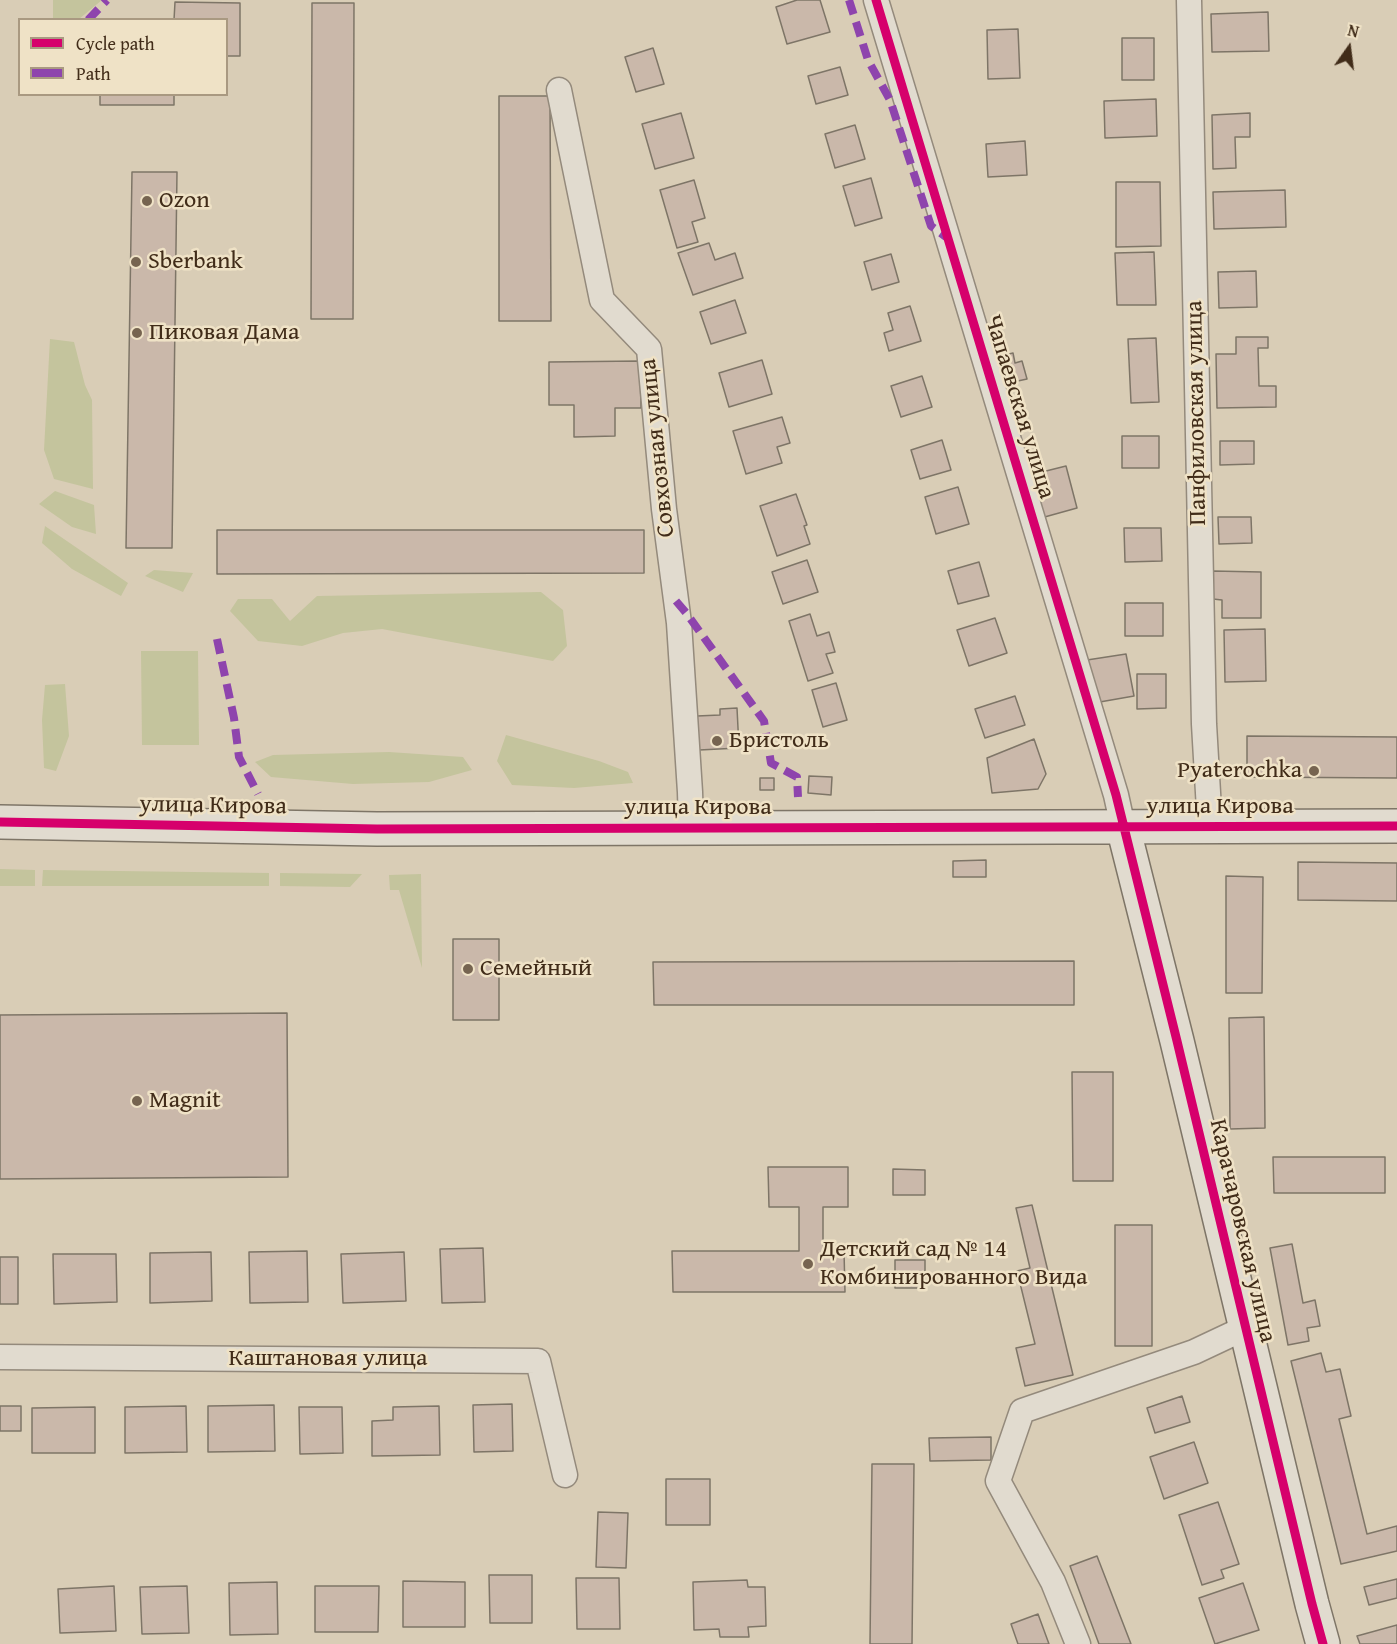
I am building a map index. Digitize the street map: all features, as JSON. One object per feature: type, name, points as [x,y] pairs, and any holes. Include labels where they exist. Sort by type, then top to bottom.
[{"type":"street","name":"Чапаевская улица","points":[[876,0],[1116,795],[1123,827]]},
{"type":"street","name":"Панфиловская улица","points":[[1188,0],[1204,724],[1210,827]]},
{"type":"street","name":"Совхозная улица","points":[[559,90],[602,300],[650,350],[664,509],[679,623],[691,827]]},
{"type":"street","name":"улица Кирова","points":[[0,822],[376,829],[1397,826]]},
{"type":"street","name":"Карачаровская улица","points":[[1123,827],[1323,1644]]},
{"type":"street","points":[[1078,1644],[1053,1582],[998,1481],[1022,1412],[1194,1352],[1245,1328]]},
{"type":"street","name":"Каштановая улица","points":[[0,1357],[538,1361],[565,1474]]},
{"type":"green space","points":[[53,0],[102,0],[80,18],[53,18]]},
{"type":"green space","points":[[50,339],[74,342],[85,385],[92,400],[93,489],[54,479],[44,450]]},
{"type":"green space","points":[[55,491],[94,505],[96,534],[72,527],[39,504]]},
{"type":"green space","points":[[45,526],[128,583],[121,596],[72,569],[42,543]]},
{"type":"green space","points":[[154,570],[193,573],[183,592],[145,576]]},
{"type":"green space","points":[[541,592],[563,610],[567,646],[553,661],[382,629],[343,633],[302,646],[258,641],[230,611],[238,599],[272,599],[290,621],[317,596]]},
{"type":"green space","points":[[141,651],[198,651],[199,745],[142,745]]},
{"type":"green space","points":[[65,684],[69,736],[56,771],[44,768],[42,720],[45,685]]},
{"type":"green space","points":[[506,735],[599,761],[628,772],[633,783],[574,788],[512,785],[497,761]]},
{"type":"green space","points":[[389,752],[463,757],[472,770],[429,782],[353,784],[271,777],[255,762],[273,755]]},
{"type":"green space","points":[[0,869],[35,870],[35,886],[0,886]]},
{"type":"green space","points":[[43,870],[269,873],[269,886],[42,886]]},
{"type":"green space","points":[[280,873],[362,874],[350,887],[280,886]]},
{"type":"green space","points":[[421,874],[422,968],[399,890],[390,890],[389,875]]},
{"type":"building","points":[[797,0],[820,0],[830,32],[787,44],[776,7]]},
{"type":"building","points":[[175,2],[240,3],[240,56],[228,56],[228,18],[174,18]]},
{"type":"building","points":[[312,3],[354,3],[353,319],[311,319]]},
{"type":"building","points":[[1268,12],[1269,51],[1212,52],[1211,14]]},
{"type":"building","points":[[1018,29],[1020,78],[988,79],[987,30]]},
{"type":"building","points":[[1122,38],[1154,38],[1154,80],[1122,80]]},
{"type":"building","points":[[653,48],[664,84],[636,92],[625,57]]},
{"type":"building","points":[[840,67],[848,95],[816,104],[808,76]]},
{"type":"building","points":[[100,96],[174,96],[174,105],[100,105]]},
{"type":"building","points":[[499,96],[550,96],[551,321],[499,321]]},
{"type":"building","points":[[1156,99],[1157,136],[1105,138],[1104,101]]},
{"type":"building","points":[[681,113],[694,158],[655,169],[642,124]]},
{"type":"building","points":[[1250,113],[1250,137],[1235,137],[1236,168],[1213,169],[1212,115]]},
{"type":"building","points":[[855,125],[865,159],[835,168],[825,134]]},
{"type":"building","points":[[1025,141],[1027,175],[988,177],[986,144]]},
{"type":"building","points":[[132,172],[177,172],[172,548],[126,548]]},
{"type":"building","points":[[871,178],[882,218],[855,226],[843,186]]},
{"type":"building","points":[[694,180],[705,218],[692,222],[698,242],[677,248],[660,190]]},
{"type":"building","points":[[1116,182],[1160,182],[1161,246],[1116,247]]},
{"type":"building","points":[[1285,190],[1286,227],[1214,229],[1213,192]]},
{"type":"building","points":[[709,243],[715,260],[735,253],[743,278],[693,295],[678,253]]},
{"type":"building","points":[[1154,252],[1156,305],[1117,305],[1115,253]]},
{"type":"building","points":[[891,254],[899,282],[872,290],[864,262]]},
{"type":"building","points":[[1256,271],[1257,307],[1219,308],[1218,272]]},
{"type":"building","points":[[735,300],[746,333],[711,344],[700,312]]},
{"type":"building","points":[[910,306],[921,341],[889,351],[884,333],[893,330],[888,313]]},
{"type":"building","points":[[1236,337],[1268,337],[1268,348],[1258,348],[1259,386],[1276,386],[1276,407],[1217,408],[1216,354],[1236,354]]},
{"type":"building","points":[[1156,338],[1159,402],[1131,403],[1128,339]]},
{"type":"building","points":[[1013,353],[1015,363],[1022,361],[1027,379],[1004,384],[997,357]]},
{"type":"building","points":[[762,360],[772,394],[729,407],[719,373]]},
{"type":"building","points":[[640,361],[641,408],[615,408],[615,436],[574,437],[574,405],[549,405],[549,362]]},
{"type":"building","points":[[922,376],[932,407],[901,417],[891,386]]},
{"type":"building","points":[[782,417],[790,443],[777,447],[782,463],[746,474],[733,431]]},
{"type":"building","points":[[1122,436],[1159,436],[1159,468],[1122,468]]},
{"type":"building","points":[[942,440],[951,470],[920,479],[911,450]]},
{"type":"building","points":[[1220,441],[1254,441],[1254,464],[1220,465]]},
{"type":"building","points":[[1066,466],[1077,508],[1041,518],[1030,475]]},
{"type":"building","points":[[958,487],[969,524],[936,534],[925,497]]},
{"type":"building","points":[[796,494],[807,525],[804,526],[810,544],[777,556],[760,506]]},
{"type":"building","points":[[1218,517],[1251,517],[1252,543],[1219,544]]},
{"type":"building","points":[[1124,528],[1161,528],[1162,561],[1125,562]]},
{"type":"building","points":[[217,530],[644,530],[644,573],[217,574]]},
{"type":"building","points":[[807,560],[818,592],[783,604],[772,572]]},
{"type":"building","points":[[979,562],[989,596],[958,604],[948,571]]},
{"type":"building","points":[[1213,571],[1261,572],[1261,618],[1222,618],[1222,600],[1213,599]]},
{"type":"building","points":[[1125,603],[1163,603],[1163,636],[1125,636]]},
{"type":"building","points":[[810,614],[817,636],[829,632],[835,652],[826,654],[833,673],[808,681],[789,621]]},
{"type":"building","points":[[995,618],[1007,653],[969,666],[957,630]]},
{"type":"building","points":[[1265,629],[1266,681],[1225,682],[1224,630]]},
{"type":"building","points":[[1126,654],[1134,696],[1094,703],[1087,660]]},
{"type":"building","points":[[1137,674],[1166,674],[1166,708],[1137,709]]},
{"type":"building","points":[[836,683],[847,720],[823,727],[812,690]]},
{"type":"building","points":[[1015,696],[1025,725],[985,738],[975,709]]},
{"type":"building","points":[[737,708],[739,748],[699,750],[697,716],[720,715],[720,709]]},
{"type":"building","points":[[1247,736],[1397,737],[1397,778],[1247,777]]},
{"type":"building","points":[[1034,739],[1046,774],[1038,789],[992,793],[987,758]]},
{"type":"building","points":[[809,776],[832,777],[831,795],[808,793]]},
{"type":"building","points":[[760,778],[774,778],[774,790],[760,790]]},
{"type":"building","points":[[986,860],[986,877],[953,877],[953,861]]},
{"type":"building","points":[[1298,862],[1397,863],[1397,901],[1298,900]]},
{"type":"building","points":[[1226,876],[1263,877],[1262,993],[1226,993]]},
{"type":"building","points":[[453,939],[499,939],[499,1020],[453,1020]]},
{"type":"building","points":[[1074,961],[1074,1005],[654,1005],[653,962]]},
{"type":"building","points":[[287,1013],[288,1177],[0,1179],[0,1015]]},
{"type":"building","points":[[1264,1017],[1265,1128],[1230,1129],[1229,1018]]},
{"type":"building","points":[[1072,1072],[1113,1072],[1113,1181],[1073,1181]]},
{"type":"building","points":[[1273,1157],[1385,1157],[1385,1193],[1274,1193]]},
{"type":"building","points":[[768,1167],[848,1167],[848,1207],[823,1207],[823,1251],[844,1251],[845,1292],[673,1292],[672,1251],[799,1251],[799,1207],[769,1207]]},
{"type":"building","points":[[893,1169],[925,1170],[925,1195],[893,1195]]},
{"type":"building","points":[[1032,1205],[1073,1375],[1025,1386],[1016,1348],[1035,1344],[1017,1271],[1030,1268],[1016,1208]]},
{"type":"building","points":[[1115,1225],[1152,1225],[1152,1346],[1115,1346]]},
{"type":"building","points":[[1292,1244],[1303,1303],[1315,1300],[1320,1326],[1307,1328],[1309,1341],[1288,1345],[1270,1248]]},
{"type":"building","points":[[483,1248],[485,1302],[442,1303],[440,1249]]},
{"type":"building","points":[[307,1251],[308,1302],[250,1303],[249,1252]]},
{"type":"building","points":[[211,1252],[212,1301],[150,1303],[150,1253]]},
{"type":"building","points":[[404,1252],[406,1301],[343,1303],[341,1254]]},
{"type":"building","points":[[53,1254],[116,1254],[117,1302],[54,1304]]},
{"type":"building","points":[[0,1257],[18,1257],[18,1304],[0,1304]]},
{"type":"building","points":[[895,1260],[925,1260],[925,1288],[895,1288]]},
{"type":"building","points":[[1321,1353],[1326,1372],[1340,1369],[1351,1416],[1339,1419],[1367,1534],[1397,1526],[1397,1551],[1341,1564],[1291,1361]]},
{"type":"building","points":[[1182,1396],[1190,1422],[1155,1433],[1147,1408]]},
{"type":"building","points":[[512,1404],[513,1451],[474,1452],[473,1405]]},
{"type":"building","points":[[274,1405],[275,1451],[208,1452],[208,1406]]},
{"type":"building","points":[[0,1406],[21,1406],[21,1431],[0,1431]]},
{"type":"building","points":[[186,1406],[187,1452],[125,1453],[125,1407]]},
{"type":"building","points":[[439,1406],[440,1455],[372,1456],[372,1421],[393,1420],[393,1407]]},
{"type":"building","points":[[95,1407],[95,1453],[32,1453],[32,1408]]},
{"type":"building","points":[[299,1407],[342,1407],[343,1453],[300,1454]]},
{"type":"building","points":[[991,1437],[991,1460],[930,1461],[929,1438]]},
{"type":"building","points":[[1194,1442],[1208,1483],[1164,1499],[1150,1457]]},
{"type":"building","points":[[872,1464],[914,1464],[912,1644],[870,1644]]},
{"type":"building","points":[[666,1479],[710,1479],[710,1525],[666,1525]]},
{"type":"building","points":[[1218,1502],[1239,1564],[1221,1570],[1224,1578],[1202,1585],[1179,1515]]},
{"type":"building","points":[[598,1512],[628,1513],[626,1568],[596,1567]]},
{"type":"building","points":[[1097,1556],[1131,1644],[1099,1644],[1070,1566]]},
{"type":"building","points":[[489,1575],[532,1575],[532,1623],[490,1623]]},
{"type":"building","points":[[576,1578],[619,1578],[620,1629],[577,1629]]},
{"type":"building","points":[[1397,1579],[1397,1598],[1369,1605],[1364,1587]]},
{"type":"building","points":[[747,1580],[748,1587],[765,1587],[766,1626],[748,1627],[749,1637],[720,1637],[719,1629],[694,1630],[693,1582]]},
{"type":"building","points":[[403,1581],[465,1582],[465,1627],[403,1627]]},
{"type":"building","points":[[277,1582],[278,1634],[230,1635],[229,1583]]},
{"type":"building","points":[[1243,1583],[1259,1630],[1215,1644],[1199,1598]]},
{"type":"building","points":[[114,1586],[116,1631],[60,1633],[58,1589]]},
{"type":"building","points":[[187,1586],[189,1633],[142,1634],[140,1587]]},
{"type":"building","points":[[315,1586],[379,1586],[378,1632],[315,1632]]},
{"type":"building","points":[[1038,1614],[1049,1644],[1018,1644],[1011,1624]]},
{"type":"building","points":[[1397,1625],[1397,1644],[1360,1644],[1357,1636]]},
{"type":"marked path","points":[[90,18],[107,0]]},
{"type":"marked path","points":[[849,0],[868,60],[890,100],[931,226],[946,237]]},
{"type":"marked path","points":[[676,601],[764,721],[771,763],[797,777],[798,797]]},
{"type":"marked path","points":[[217,639],[234,718],[239,757],[258,794]]},
{"type":"cycle path","points":[[876,0],[1116,795],[1323,1644]]},
{"type":"cycle path","points":[[0,822],[377,829],[1397,826]]},
{"type":"place","name":"Ozon","points":[[147,201]]},
{"type":"place","name":"Sberbank","points":[[136,262]]},
{"type":"place","name":"Пиковая Дама","points":[[137,333]]},
{"type":"place","name":"Бристоль","points":[[717,741]]},
{"type":"place","name":"Pyaterochka","points":[[1314,771]]},
{"type":"place","name":"Семейный","points":[[468,969]]},
{"type":"place","name":"Magnit","points":[[137,1101]]},
{"type":"place","name":"Детский сад № 14 Комбинированного Вида","points":[[808,1264]]}]
